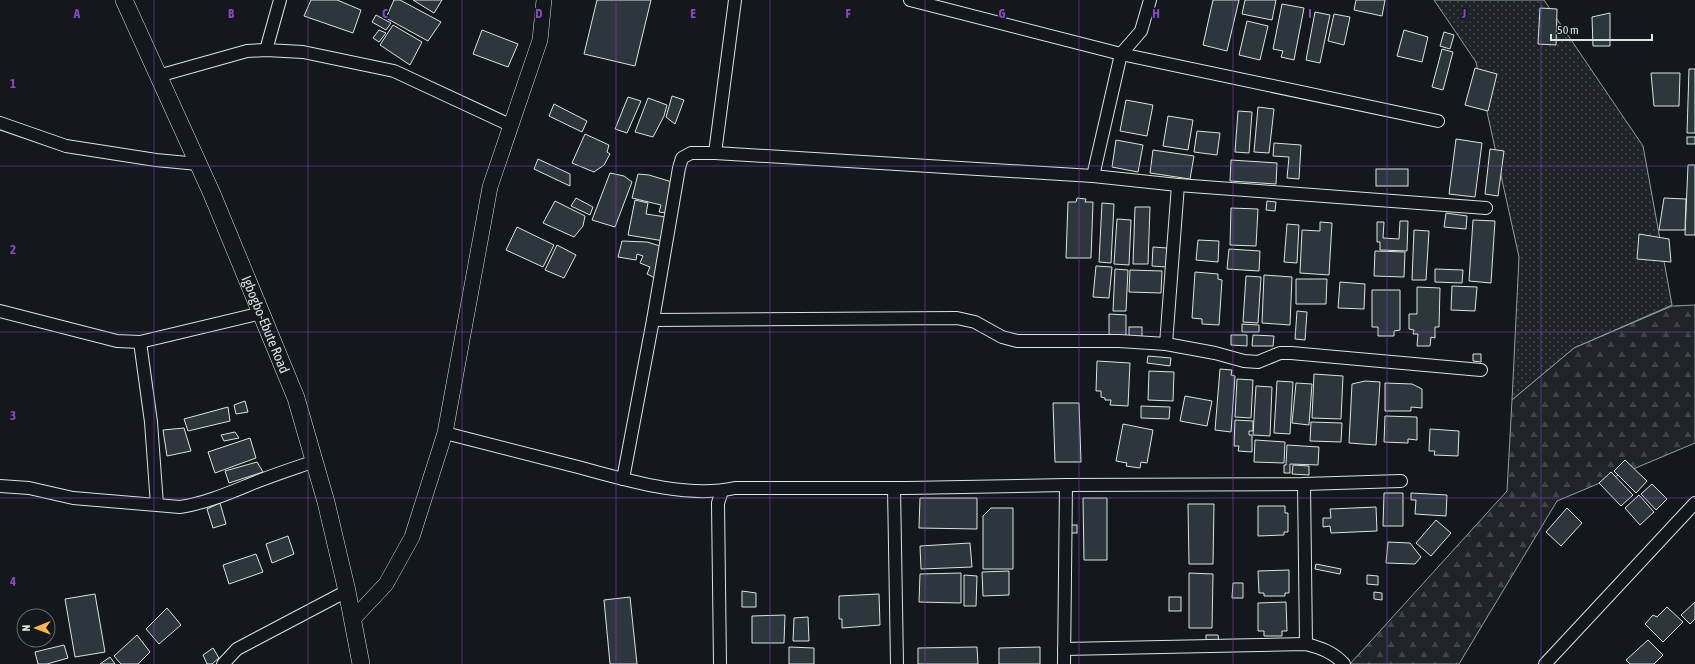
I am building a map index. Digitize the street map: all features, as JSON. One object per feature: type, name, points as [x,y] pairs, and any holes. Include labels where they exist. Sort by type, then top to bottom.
[{"type":"main road","name":"Igbogbo-Ebute Road","points":[[124,0],[198,164],[262,313],[296,398],[326,502],[347,591],[361,664]]},
{"type":"street","points":[[266,50],[280,0]]},
{"type":"street","points":[[353,619],[386,584],[412,536],[445,433],[490,187],[540,40],[544,0]]},
{"type":"street","points":[[715,153],[736,0]]},
{"type":"street","points":[[910,0],[1121,54],[1438,121]]},
{"type":"street","points":[[1093,176],[1121,54],[1141,31],[1150,0]]},
{"type":"street","points":[[158,76],[247,52],[266,50],[303,52],[394,71],[510,125]]},
{"type":"street","points":[[0,123],[66,146],[142,159],[198,164]]},
{"type":"street","points":[[623,479],[653,320],[679,168],[682,158],[691,153],[715,153],[1093,176],[1178,185],[1486,208]]},
{"type":"street","points":[[1166,344],[1178,185]]},
{"type":"street","points":[[0,312],[117,341],[140,342],[262,313]]},
{"type":"street","points":[[653,320],[956,318],[975,322],[1002,337],[1016,341],[1119,341],[1166,344],[1215,353],[1244,361],[1258,362],[1280,353],[1291,353],[1480,370]]},
{"type":"street","points":[[140,342],[151,422],[157,505]]},
{"type":"street","points":[[445,433],[623,479],[673,489],[722,491],[735,488],[1304,484],[1401,481]]},
{"type":"street","points":[[0,486],[29,488],[73,498],[180,507],[194,505],[315,461]]},
{"type":"street","points":[[1304,484],[1306,644]]},
{"type":"street","points":[[1064,664],[1066,485]]},
{"type":"street","points":[[894,488],[897,664]]},
{"type":"street","points":[[720,664],[718,502],[722,491]]},
{"type":"street","points":[[1545,664],[1695,503]]},
{"type":"street","points":[[223,664],[237,649],[347,591]]},
{"type":"street","points":[[1064,649],[1306,644],[1324,648],[1344,664]]},
{"type":"green space","points":[[1434,0],[1544,0],[1643,146],[1672,305],[1574,348],[1512,400],[1519,257],[1476,62]]},
{"type":"green space","points":[[1695,305],[1695,443],[1557,501],[1459,664],[1350,664],[1507,491],[1512,400],[1574,348],[1672,306]]},
{"type":"building","points":[[311,0],[337,0],[361,10],[353,33],[304,16]]},
{"type":"building","points":[[394,0],[400,0],[441,22],[428,41],[386,18]]},
{"type":"building","points":[[413,0],[442,0],[434,13]]},
{"type":"building","points":[[597,0],[651,0],[635,66],[584,54]]},
{"type":"building","points":[[1213,0],[1239,0],[1227,51],[1203,45]]},
{"type":"building","points":[[1245,0],[1276,0],[1272,20],[1242,14]]},
{"type":"building","points":[[1356,0],[1385,0],[1382,16],[1354,10]]},
{"type":"building","points":[[1282,4],[1304,8],[1294,60],[1281,57],[1283,51],[1273,49]]},
{"type":"building","points":[[1540,8],[1557,9],[1556,45],[1538,44]]},
{"type":"building","points":[[1315,12],[1330,15],[1320,63],[1306,60]]},
{"type":"building","points":[[1610,13],[1610,46],[1593,46],[1592,17]]},
{"type":"building","points":[[1334,14],[1350,17],[1344,45],[1328,41]]},
{"type":"building","points":[[376,15],[391,23],[386,30],[372,22]]},
{"type":"building","points":[[1247,21],[1268,26],[1260,60],[1239,55]]},
{"type":"building","points":[[393,25],[422,42],[410,65],[380,45]]},
{"type":"building","points":[[379,30],[386,33],[379,42],[373,38]]},
{"type":"building","points":[[482,30],[518,44],[508,67],[473,54]]},
{"type":"building","points":[[1404,30],[1428,37],[1422,62],[1397,56]]},
{"type":"building","points":[[1444,32],[1454,35],[1450,49],[1440,46]]},
{"type":"building","points":[[1442,49],[1453,52],[1443,90],[1432,87]]},
{"type":"building","points":[[1475,68],[1497,74],[1488,111],[1465,105]]},
{"type":"building","points":[[1689,69],[1695,69],[1695,133],[1687,133]]},
{"type":"building","points":[[1651,73],[1680,73],[1679,106],[1654,106]]},
{"type":"building","points":[[672,96],[684,100],[675,124],[666,117]]},
{"type":"building","points":[[628,97],[641,101],[627,133],[615,129]]},
{"type":"building","points":[[648,98],[667,105],[664,116],[653,137],[635,132]]},
{"type":"building","points":[[1126,100],[1153,105],[1147,136],[1120,131]]},
{"type":"building","points":[[554,104],[587,121],[582,132],[549,116]]},
{"type":"building","points":[[1258,107],[1274,109],[1269,153],[1254,152]]},
{"type":"building","points":[[1238,111],[1252,112],[1249,153],[1235,152]]},
{"type":"building","points":[[1168,116],[1193,120],[1188,150],[1163,146]]},
{"type":"building","points":[[1197,131],[1220,133],[1217,155],[1194,152]]},
{"type":"building","points":[[585,134],[609,145],[607,152],[610,154],[604,165],[594,172],[572,163]]},
{"type":"building","points":[[1687,137],[1695,137],[1695,144],[1687,144]]},
{"type":"building","points":[[1456,139],[1482,143],[1475,197],[1449,194]]},
{"type":"building","points":[[1116,140],[1143,145],[1138,172],[1112,167]]},
{"type":"building","points":[[1274,143],[1301,145],[1299,179],[1287,178],[1289,157],[1273,156]]},
{"type":"building","points":[[1490,149],[1504,151],[1498,196],[1485,194]]},
{"type":"building","points":[[1153,150],[1194,156],[1190,179],[1150,173]]},
{"type":"building","points":[[538,159],[570,174],[570,186],[534,169]]},
{"type":"building","points":[[1231,160],[1277,163],[1276,184],[1230,181]]},
{"type":"building","points":[[1688,165],[1695,165],[1695,235],[1685,235]]},
{"type":"building","points":[[1376,169],[1408,169],[1408,186],[1376,186]]},
{"type":"building","points":[[610,173],[624,176],[632,182],[615,227],[592,220]]},
{"type":"building","points":[[638,174],[649,175],[672,182],[666,213],[659,212],[661,205],[632,198]]},
{"type":"building","points":[[576,198],[593,207],[590,215],[571,206]]},
{"type":"building","points":[[1077,198],[1086,199],[1085,202],[1093,202],[1091,258],[1066,258],[1068,202],[1076,202]]},
{"type":"building","points":[[1664,198],[1686,199],[1685,230],[1659,230]]},
{"type":"building","points":[[635,200],[648,203],[646,214],[666,217],[664,241],[628,235]]},
{"type":"building","points":[[555,201],[585,216],[583,226],[574,237],[543,223]]},
{"type":"building","points":[[1267,201],[1276,202],[1275,211],[1266,210]]},
{"type":"building","points":[[1102,203],[1114,204],[1111,263],[1099,262]]},
{"type":"building","points":[[1135,207],[1150,207],[1148,264],[1133,264]]},
{"type":"building","points":[[1231,208],[1258,209],[1256,246],[1230,245]]},
{"type":"building","points":[[1446,213],[1467,216],[1466,229],[1444,227]]},
{"type":"building","points":[[1117,219],[1131,220],[1129,265],[1114,264]]},
{"type":"building","points":[[1473,220],[1495,221],[1491,283],[1469,281]]},
{"type":"building","points":[[1400,221],[1408,221],[1407,251],[1380,250],[1380,242],[1377,242],[1377,222],[1384,222],[1383,238],[1399,239]]},
{"type":"building","points":[[1320,222],[1332,223],[1329,275],[1300,273],[1302,230],[1320,231]]},
{"type":"building","points":[[1287,224],[1299,225],[1297,263],[1284,262]]},
{"type":"building","points":[[517,227],[554,245],[543,267],[506,250]]},
{"type":"building","points":[[1414,230],[1429,231],[1426,280],[1412,280]]},
{"type":"building","points":[[1639,234],[1669,239],[1671,262],[1637,259]]},
{"type":"building","points":[[1198,240],[1219,241],[1218,262],[1196,260]]},
{"type":"building","points":[[622,241],[647,242],[660,246],[655,278],[647,274],[650,267],[640,263],[643,256],[637,254],[636,260],[618,257]]},
{"type":"building","points":[[557,245],[576,255],[564,278],[545,270]]},
{"type":"building","points":[[1153,247],[1167,248],[1166,267],[1152,266]]},
{"type":"building","points":[[1229,249],[1260,251],[1259,271],[1227,269]]},
{"type":"building","points":[[1375,251],[1405,252],[1404,277],[1374,276]]},
{"type":"building","points":[[1096,266],[1112,267],[1109,298],[1093,297]]},
{"type":"building","points":[[1115,269],[1128,270],[1126,311],[1113,311]]},
{"type":"building","points":[[1435,269],[1463,270],[1462,283],[1435,282]]},
{"type":"building","points":[[1130,270],[1162,271],[1161,293],[1129,292]]},
{"type":"building","points":[[1195,272],[1218,274],[1218,279],[1222,280],[1219,325],[1202,324],[1202,319],[1192,318]]},
{"type":"building","points":[[1264,275],[1292,277],[1290,325],[1262,323]]},
{"type":"building","points":[[1246,276],[1261,277],[1258,323],[1243,322]]},
{"type":"building","points":[[1296,279],[1327,279],[1326,304],[1296,304]]},
{"type":"building","points":[[1340,282],[1365,284],[1364,309],[1338,308]]},
{"type":"building","points":[[1452,286],[1477,287],[1475,311],[1451,310]]},
{"type":"building","points":[[1417,287],[1440,288],[1439,327],[1435,327],[1435,338],[1431,337],[1430,346],[1417,346],[1418,334],[1413,334],[1414,330],[1409,329],[1409,314],[1417,314]]},
{"type":"building","points":[[1372,290],[1400,290],[1400,330],[1394,331],[1394,336],[1378,336],[1378,327],[1372,327]]},
{"type":"building","points":[[1297,311],[1307,312],[1305,340],[1295,339]]},
{"type":"building","points":[[1109,314],[1126,315],[1126,336],[1109,335]]},
{"type":"building","points":[[1242,324],[1259,325],[1259,332],[1242,332]]},
{"type":"building","points":[[1129,327],[1142,327],[1142,339],[1129,339]]},
{"type":"building","points":[[1231,335],[1247,335],[1247,346],[1231,345]]},
{"type":"building","points":[[1253,335],[1274,336],[1273,346],[1252,346]]},
{"type":"building","points":[[1473,354],[1481,354],[1481,362],[1473,361]]},
{"type":"building","points":[[1148,356],[1171,358],[1170,366],[1147,363]]},
{"type":"building","points":[[1097,361],[1130,363],[1128,406],[1110,405],[1111,400],[1105,400],[1105,398],[1101,397],[1101,391],[1096,391]]},
{"type":"building","points":[[1220,369],[1232,370],[1231,375],[1235,376],[1231,432],[1215,430]]},
{"type":"building","points":[[1149,371],[1174,372],[1173,401],[1148,400]]},
{"type":"building","points":[[1314,374],[1343,376],[1341,419],[1312,418]]},
{"type":"building","points":[[1237,379],[1253,380],[1251,418],[1235,417]]},
{"type":"building","points":[[1277,381],[1293,382],[1290,434],[1274,433]]},
{"type":"building","points":[[1365,381],[1380,382],[1376,445],[1349,443],[1352,384]]},
{"type":"building","points":[[1296,383],[1312,384],[1309,425],[1292,423]]},
{"type":"building","points":[[1385,383],[1412,384],[1422,389],[1422,408],[1411,407],[1411,411],[1385,411]]},
{"type":"building","points":[[1256,386],[1272,387],[1270,436],[1253,435]]},
{"type":"building","points":[[1185,396],[1212,401],[1207,426],[1180,421]]},
{"type":"building","points":[[245,401],[248,412],[236,414],[234,405]]},
{"type":"building","points":[[1053,403],[1079,403],[1081,462],[1055,462]]},
{"type":"building","points":[[1141,406],[1170,407],[1169,419],[1141,418]]},
{"type":"building","points":[[228,407],[230,421],[188,431],[184,419]]},
{"type":"building","points":[[1385,416],[1417,417],[1417,440],[1408,439],[1408,443],[1384,442]]},
{"type":"building","points":[[1235,420],[1253,421],[1253,431],[1249,431],[1249,435],[1252,435],[1252,452],[1238,451],[1239,446],[1234,446]]},
{"type":"building","points":[[1311,422],[1342,423],[1341,442],[1310,441]]},
{"type":"building","points":[[1123,424],[1153,430],[1147,463],[1141,462],[1140,468],[1126,466],[1127,463],[1116,461]]},
{"type":"building","points":[[184,428],[191,451],[167,456],[163,430]]},
{"type":"building","points":[[1430,429],[1459,431],[1458,456],[1434,455],[1435,451],[1429,451]]},
{"type":"building","points":[[235,432],[239,438],[224,441],[221,435]]},
{"type":"building","points":[[250,438],[256,458],[215,473],[208,452]]},
{"type":"building","points":[[1255,440],[1285,442],[1284,463],[1254,462]]},
{"type":"building","points":[[1287,445],[1319,447],[1318,465],[1290,464],[1290,473],[1284,473]]},
{"type":"building","points":[[1625,460],[1647,481],[1636,493],[1614,471]]},
{"type":"building","points":[[257,462],[263,472],[229,483],[225,471]]},
{"type":"building","points":[[1293,465],[1309,466],[1309,475],[1292,474]]},
{"type":"building","points":[[1611,472],[1633,495],[1621,506],[1599,483]]},
{"type":"building","points":[[1652,484],[1667,499],[1656,510],[1641,494]]},
{"type":"building","points":[[1384,493],[1403,493],[1403,526],[1383,526]]},
{"type":"building","points":[[1411,493],[1447,495],[1446,516],[1415,514],[1416,500],[1411,500]]},
{"type":"building","points":[[1639,495],[1654,512],[1640,525],[1625,508]]},
{"type":"building","points":[[920,498],[977,498],[977,529],[919,528]]},
{"type":"building","points":[[1083,498],[1107,498],[1107,560],[1084,560]]},
{"type":"building","points":[[220,503],[226,524],[213,528],[207,509]]},
{"type":"building","points":[[1188,504],[1214,504],[1213,564],[1189,564]]},
{"type":"building","points":[[1258,506],[1285,506],[1285,513],[1288,513],[1288,532],[1284,532],[1284,535],[1258,536]]},
{"type":"building","points":[[1376,507],[1377,531],[1331,533],[1330,526],[1323,527],[1323,518],[1331,518],[1330,509]]},
{"type":"building","points":[[991,508],[1013,508],[1013,569],[983,569],[983,516]]},
{"type":"building","points":[[1567,508],[1582,523],[1561,546],[1546,532]]},
{"type":"building","points":[[1436,520],[1451,533],[1431,556],[1416,543]]},
{"type":"building","points":[[1070,525],[1077,525],[1077,533],[1070,533]]},
{"type":"building","points":[[288,536],[294,554],[272,563],[266,544]]},
{"type":"building","points":[[1388,542],[1410,543],[1421,557],[1415,564],[1386,563]]},
{"type":"building","points":[[970,543],[972,567],[921,569],[920,546]]},
{"type":"building","points":[[256,554],[263,572],[229,584],[223,565]]},
{"type":"building","points":[[1316,564],[1341,569],[1340,574],[1315,569]]},
{"type":"building","points":[[1289,570],[1289,593],[1285,593],[1285,596],[1264,596],[1264,593],[1259,593],[1258,571]]},
{"type":"building","points":[[1009,571],[1009,595],[983,596],[982,572]]},
{"type":"building","points":[[961,573],[961,603],[919,602],[920,574]]},
{"type":"building","points":[[1189,573],[1213,574],[1212,628],[1189,628]]},
{"type":"building","points":[[964,575],[977,576],[976,606],[964,606]]},
{"type":"building","points":[[1367,575],[1378,576],[1378,585],[1367,584]]},
{"type":"building","points":[[1233,583],[1243,583],[1243,598],[1232,598]]},
{"type":"building","points":[[742,591],[756,593],[756,607],[742,607]]},
{"type":"building","points":[[1374,592],[1382,593],[1382,600],[1374,599]]},
{"type":"building","points":[[95,594],[105,652],[75,657],[65,599]]},
{"type":"building","points":[[879,594],[880,625],[842,628],[842,619],[839,619],[839,596]]},
{"type":"building","points":[[630,597],[637,664],[610,664],[604,600]]},
{"type":"building","points":[[1169,597],[1181,597],[1181,611],[1169,611]]},
{"type":"building","points":[[1286,602],[1287,631],[1282,631],[1282,636],[1264,636],[1264,631],[1258,631],[1258,603]]},
{"type":"building","points":[[1695,602],[1695,619],[1690,624],[1681,615]]},
{"type":"building","points":[[1667,607],[1683,622],[1663,642],[1645,624],[1653,615],[1657,617]]},
{"type":"building","points":[[167,608],[181,625],[159,644],[146,629]]},
{"type":"building","points":[[785,615],[784,643],[752,643],[752,616]]},
{"type":"building","points":[[808,617],[809,641],[793,641],[794,618]]},
{"type":"building","points":[[137,635],[150,652],[138,664],[121,664],[114,656]]},
{"type":"building","points":[[1206,635],[1218,635],[1219,642],[1206,643]]},
{"type":"building","points":[[1648,640],[1663,655],[1654,664],[1630,664],[1626,660]]},
{"type":"building","points":[[64,645],[68,658],[47,664],[38,664],[35,652]]},
{"type":"building","points":[[789,647],[814,648],[814,664],[789,664]]},
{"type":"building","points":[[977,647],[978,664],[918,664],[918,648]]},
{"type":"building","points":[[1040,647],[1040,664],[999,664],[999,648]]},
{"type":"building","points":[[213,648],[219,658],[212,664],[207,664],[203,655]]},
{"type":"building","points":[[110,657],[115,664],[100,664]]}]
